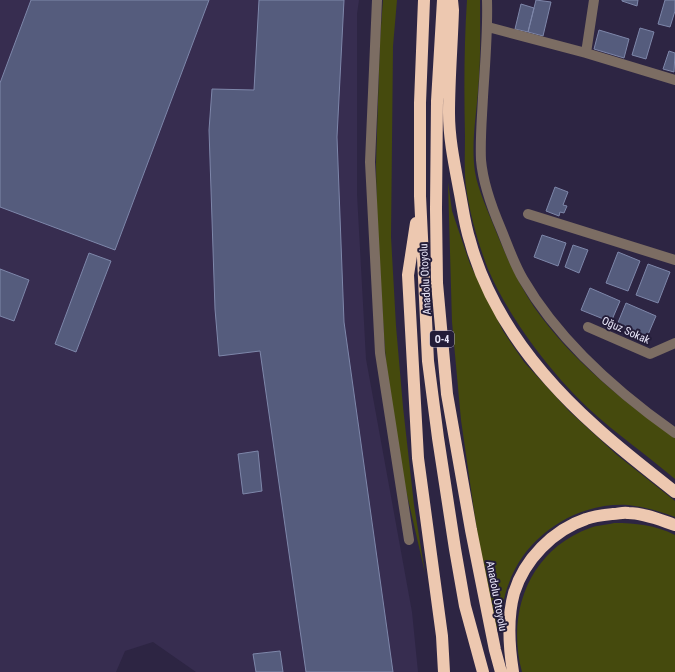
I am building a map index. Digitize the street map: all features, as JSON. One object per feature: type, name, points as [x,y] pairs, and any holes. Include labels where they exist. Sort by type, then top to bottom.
[{"type":"highway","name":"Anadolu Otoyolu","points":[[424,0],[420,103],[420,196],[428,361],[438,438],[465,606],[483,672]]},
{"type":"highway","name":"Anadolu Otoyolu","points":[[444,0],[437,101],[437,283],[447,394],[471,530],[495,650],[501,672]]},
{"type":"highway","points":[[452,0],[453,10],[449,114],[454,163],[470,242],[480,270],[508,325],[524,350],[549,379],[596,427],[675,492]]},
{"type":"highway","points":[[420,196],[408,275],[418,458],[442,636],[444,672]]},
{"type":"highway","points":[[513,672],[509,634],[510,609],[514,592],[522,574],[534,556],[547,543],[561,531],[586,519],[628,512],[649,516],[675,525]]},
{"type":"street","points":[[377,0],[370,162],[380,353],[409,540]]},
{"type":"street","points":[[488,0],[488,27],[481,132],[481,162],[487,190],[495,215],[522,278],[538,304],[572,345],[611,382],[652,417],[675,433]]},
{"type":"street","points":[[586,53],[594,0]]},
{"type":"street","points":[[488,27],[586,53],[675,80]]},
{"type":"street","points":[[528,214],[675,260]]},
{"type":"street","name":"Oğuz Sokak","points":[[588,326],[650,354],[675,343]]},
{"type":"shaded area","points":[[0,0],[359,0],[357,14],[357,194],[366,359],[412,612],[418,672],[196,672],[153,642],[125,651],[116,672],[0,672]]},
{"type":"green space","points":[[383,0],[397,0],[393,46],[391,237],[396,326],[403,407],[414,505],[425,573],[405,486],[388,387],[384,336],[377,223],[376,164],[380,40]]},
{"type":"green space","points":[[467,0],[480,0],[480,68],[474,141],[476,179],[503,249],[528,298],[564,345],[617,394],[675,438],[675,479],[599,418],[559,378],[519,325],[497,288],[488,269],[472,218],[465,181],[464,68]]},
{"type":"green space","points":[[448,182],[452,211],[470,264],[503,331],[524,362],[569,411],[617,455],[675,501],[675,517],[658,511],[628,505],[609,506],[590,509],[572,516],[556,525],[541,536],[528,550],[517,566],[505,594],[500,628],[495,628],[480,552],[461,420],[452,322]]},
{"type":"green space","points":[[614,523],[645,525],[675,535],[675,672],[522,672],[518,650],[517,628],[520,606],[527,586],[537,568],[551,551],[569,538],[593,527]]},
{"type":"building","points":[[31,0],[209,0],[115,250],[0,207],[0,83]]},
{"type":"building","points":[[259,0],[344,0],[337,137],[344,322],[393,672],[306,672],[260,351],[219,356],[215,309],[209,130],[212,89],[254,90]]},
{"type":"building","points":[[536,0],[551,2],[543,36],[528,32]]},
{"type":"building","points":[[638,0],[637,6],[622,1]]},
{"type":"building","points":[[665,0],[675,0],[675,11],[670,27],[658,24]]},
{"type":"building","points":[[521,4],[534,8],[528,32],[515,29]]},
{"type":"building","points":[[640,28],[654,32],[646,59],[632,55]]},
{"type":"building","points":[[599,30],[629,39],[624,58],[594,49]]},
{"type":"building","points":[[669,51],[675,53],[674,72],[663,69]]},
{"type":"building","points":[[555,187],[568,192],[563,205],[567,206],[564,213],[560,212],[559,216],[546,211]]},
{"type":"building","points":[[542,235],[566,243],[558,266],[534,257]]},
{"type":"building","points":[[573,245],[588,250],[579,273],[565,267]]},
{"type":"building","points":[[618,252],[640,261],[628,291],[606,283]]},
{"type":"building","points":[[89,253],[111,261],[76,352],[55,344]]},
{"type":"building","points":[[648,264],[670,272],[658,303],[636,295]]},
{"type":"building","points":[[0,269],[29,280],[14,321],[0,316]]},
{"type":"building","points":[[590,288],[620,301],[611,322],[581,310]]},
{"type":"building","points":[[626,303],[656,316],[647,337],[617,325]]},
{"type":"building","points":[[258,451],[262,491],[243,494],[238,454]]},
{"type":"building","points":[[280,651],[283,672],[256,672],[253,654]]}]
